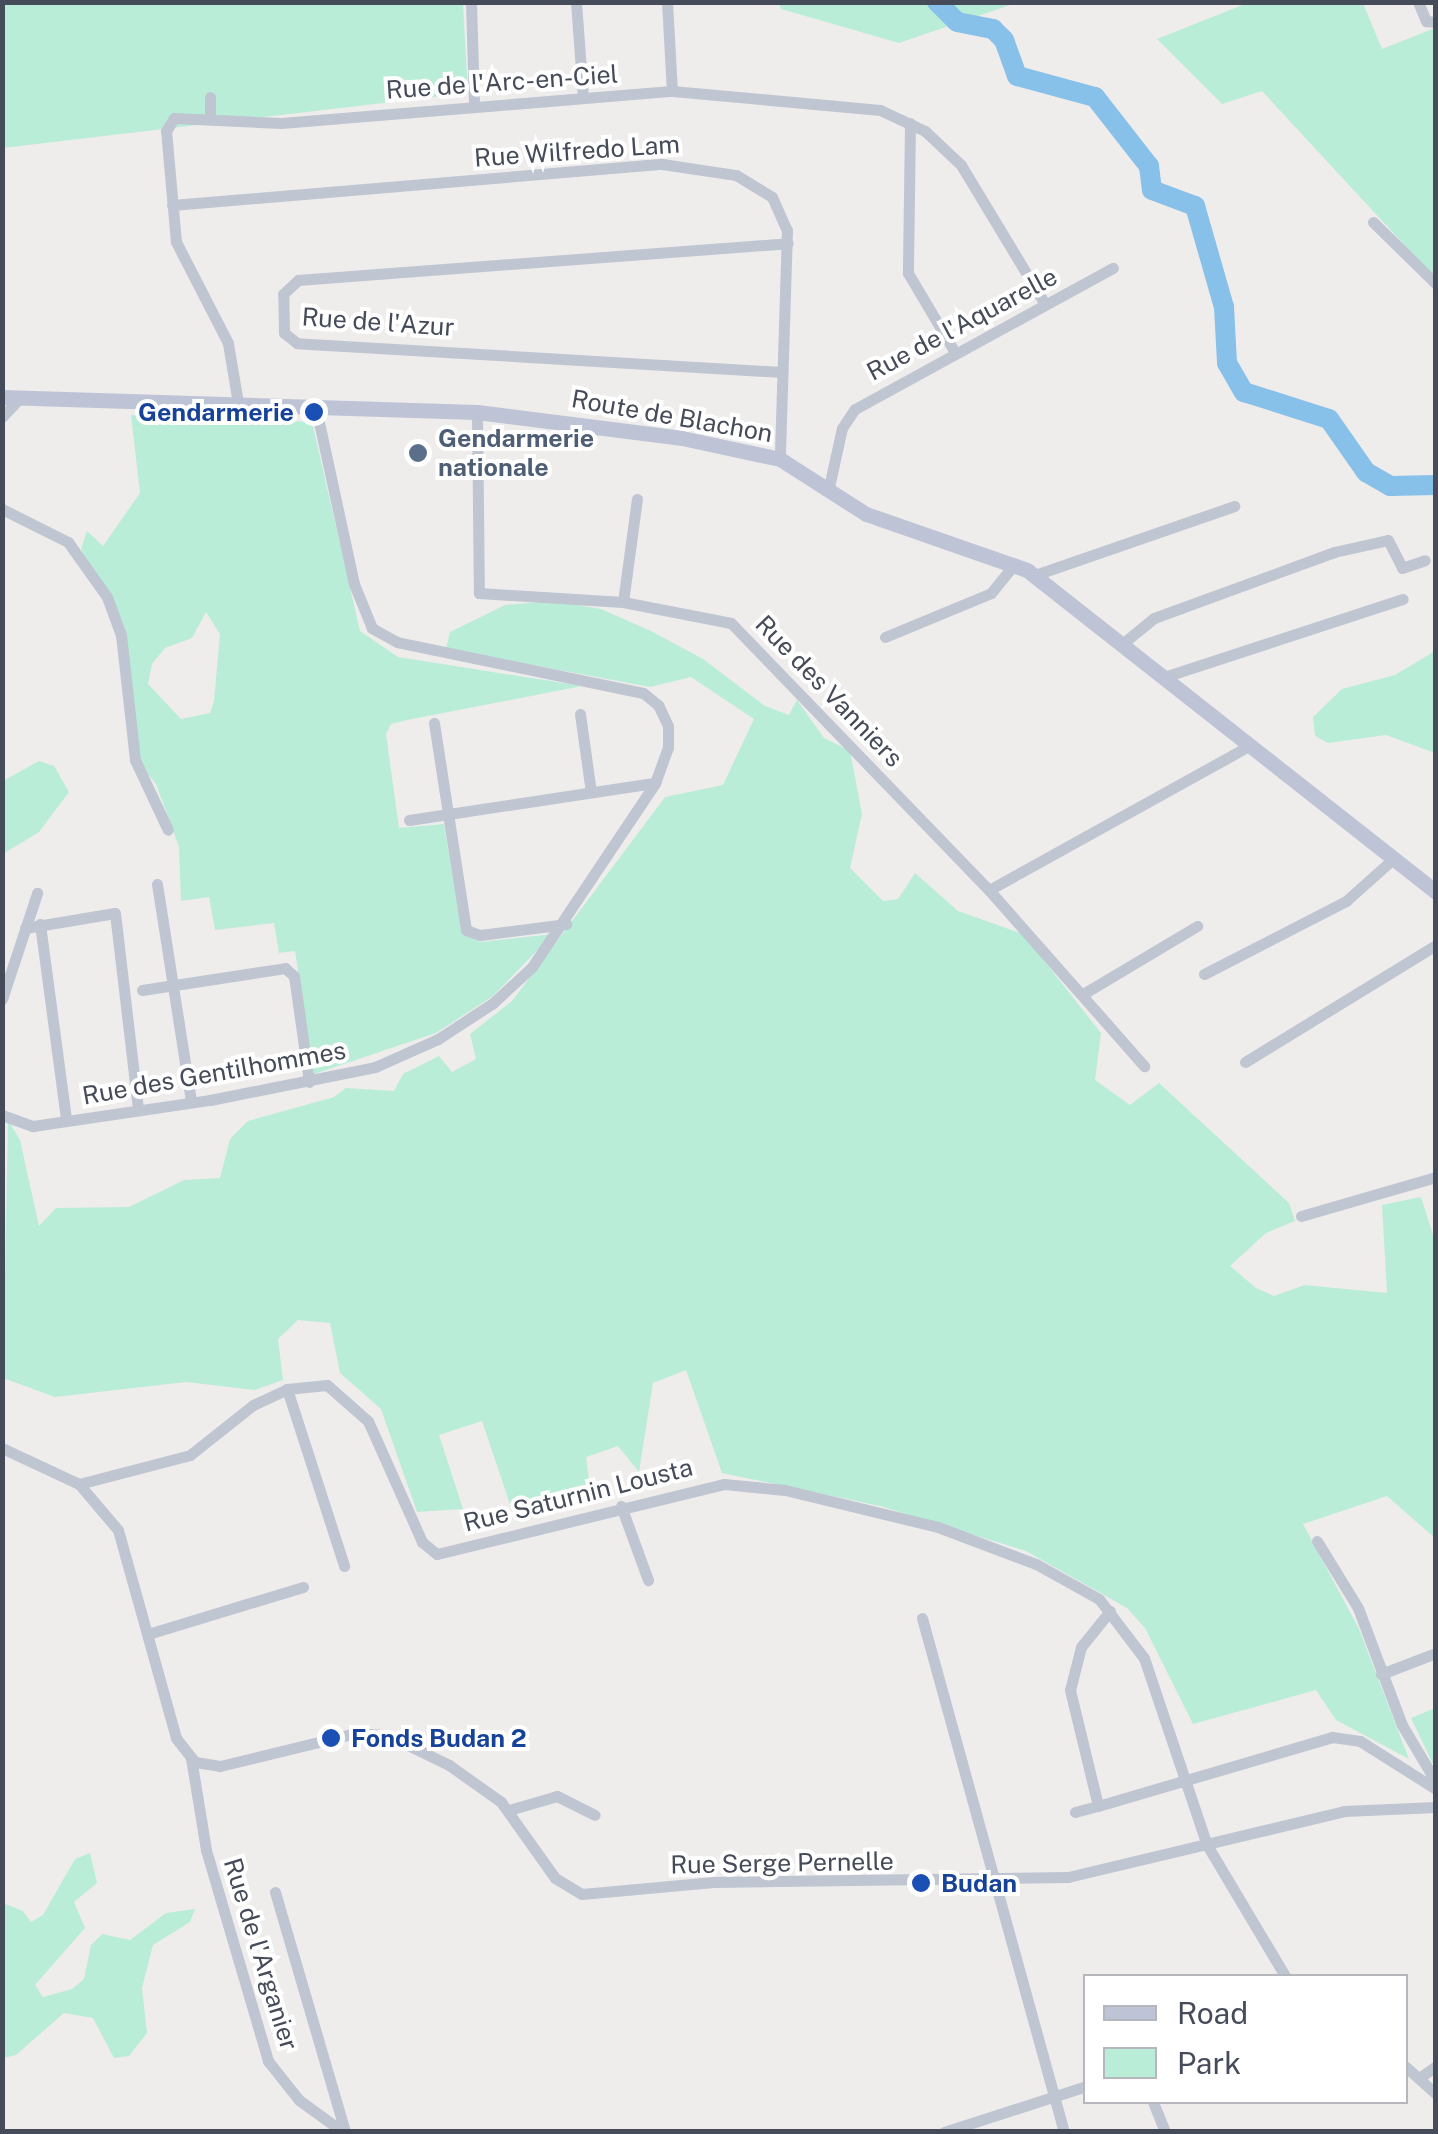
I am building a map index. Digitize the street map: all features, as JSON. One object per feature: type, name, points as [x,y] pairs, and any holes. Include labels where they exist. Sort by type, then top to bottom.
[{"type":"street","points":[[470,2],[474,106]]},
{"type":"street","points":[[576,2],[583,98]]},
{"type":"street","points":[[667,2],[672,91]]},
{"type":"street","points":[[1418,2],[1426,21],[1436,22]]},
{"type":"street","name":"Rue de l'Arc-en-Ciel","points":[[239,408],[228,343],[179,250],[166,125],[178,117],[281,122],[672,91],[862,106],[910,123],[960,164],[1045,304]]},
{"type":"street","points":[[210,96],[210,119]]},
{"type":"street","points":[[910,123],[908,273],[953,350]]},
{"type":"street","name":"Rue Wilfredo Lam","points":[[172,205],[680,164],[721,170],[763,189],[779,208],[788,244],[780,459]]},
{"type":"street","points":[[1373,222],[1436,284]]},
{"type":"street","name":"Rue de l'Azur","points":[[782,372],[296,343],[284,333],[284,294],[298,280],[788,244]]},
{"type":"street","name":"Rue de l'Aquarelle","points":[[829,487],[849,414],[953,350],[1113,268]]},
{"type":"street","name":"Route de Blachon","points":[[2,397],[239,408],[476,412],[682,438],[780,459],[875,518],[1014,563],[1035,575],[1436,892]]},
{"type":"street","points":[[2,416],[20,398]]},
{"type":"street","name":"Rue des Gentilhommes","points":[[2,1114],[34,1126],[309,1082],[375,1068],[459,1026],[507,992],[566,924],[654,783],[668,748],[668,726],[658,706],[643,693],[398,642],[372,628],[354,584],[316,408]]},
{"type":"street","name":"Rue des Vanniers","points":[[476,412],[479,593],[623,602],[710,616],[741,630],[989,890],[1144,1066]]},
{"type":"street","points":[[623,602],[636,499]]},
{"type":"street","points":[[1035,575],[1234,506]]},
{"type":"street","points":[[2,509],[68,542],[107,597],[121,636],[135,760],[168,830]]},
{"type":"street","points":[[1122,644],[1154,618],[1334,552],[1388,540],[1402,568],[1425,560]]},
{"type":"street","points":[[885,636],[991,593],[1014,563]]},
{"type":"street","points":[[1164,676],[1403,599]]},
{"type":"street","points":[[580,714],[591,792]]},
{"type":"street","points":[[434,724],[468,932],[566,924]]},
{"type":"street","points":[[989,890],[1251,745]]},
{"type":"street","points":[[409,820],[654,783]]},
{"type":"street","points":[[1204,974],[1346,901],[1393,858]]},
{"type":"street","points":[[158,884],[191,1102]]},
{"type":"street","points":[[2,998],[36,894]]},
{"type":"street","points":[[25,928],[115,912],[138,1110]]},
{"type":"street","points":[[40,924],[66,1120]]},
{"type":"street","points":[[1083,994],[1197,926]]},
{"type":"street","points":[[1245,1062],[1436,945]]},
{"type":"street","points":[[142,990],[290,971],[309,1082]]},
{"type":"street","points":[[1301,1216],[1436,1177]]},
{"type":"street","name":"Rue Saturnin Lousta","points":[[288,1389],[326,1385],[356,1406],[380,1440],[422,1542],[437,1554],[621,1506],[724,1484],[785,1490],[955,1533],[1069,1580],[1110,1611],[1156,1680],[1207,1845],[1284,1974]]},
{"type":"street","points":[[2,1448],[79,1484],[190,1455],[253,1405],[288,1389],[344,1566]]},
{"type":"street","name":"Rue de l'Arganier","points":[[79,1484],[118,1530],[176,1738],[191,1758],[206,1850],[268,2060],[286,2088],[344,2132]]},
{"type":"street","points":[[621,1506],[648,1580]]},
{"type":"street","points":[[1317,1542],[1358,1608],[1381,1674],[1436,1786]]},
{"type":"street","points":[[148,1634],[304,1587]]},
{"type":"street","points":[[1098,1806],[1070,1690],[1082,1647],[1110,1611]]},
{"type":"street","points":[[922,1618],[1064,2132]]},
{"type":"street","points":[[1381,1674],[1436,1653]]},
{"type":"street","name":"Rue Serge Pernelle","points":[[191,1758],[220,1766],[378,1732],[449,1765],[509,1810],[555,1878],[589,1896],[713,1882],[992,1882],[1084,1875],[1368,1807],[1436,1807]]},
{"type":"street","points":[[1075,1812],[1340,1736],[1370,1746],[1436,1786]]},
{"type":"street","points":[[509,1810],[557,1796],[595,1815]]},
{"type":"street","points":[[274,1892],[344,2132]]},
{"type":"street","points":[[1418,2078],[1436,2066]]},
{"type":"street","points":[[1408,2069],[1436,2094]]},
{"type":"street","points":[[944,2132],[1083,2087]]},
{"type":"street","points":[[1154,2104],[1165,2132]]},
{"type":"green space","points":[[779,2],[1016,3],[899,43],[781,9]]},
{"type":"green space","points":[[1250,2],[1363,3],[1382,49],[1435,28],[1435,278],[1262,91],[1222,104],[1157,39]]},
{"type":"green space","points":[[2,3],[463,3],[468,93],[3,148]]},
{"type":"green space","points":[[131,415],[312,422],[360,631],[398,657],[582,686],[407,720],[391,724],[386,734],[399,828],[444,824],[462,933],[480,942],[553,934],[493,996],[436,1033],[314,1074],[295,951],[279,953],[274,923],[215,930],[209,897],[181,901],[179,847],[156,784],[139,763],[122,622],[81,549],[87,531],[103,546],[140,493]],"holes":[[[206,612],[220,634],[210,713],[181,719],[148,684],[152,664],[165,648],[192,638]]]},
{"type":"green space","points":[[553,601],[601,609],[651,631],[703,659],[765,706],[789,715],[797,700],[824,738],[850,751],[862,814],[850,868],[883,901],[898,899],[915,873],[958,911],[1023,934],[1101,1033],[1095,1080],[1130,1105],[1159,1083],[1289,1203],[1295,1221],[1266,1233],[1230,1266],[1256,1288],[1274,1296],[1305,1285],[1387,1293],[1382,1205],[1421,1197],[1436,1244],[1435,1538],[1387,1496],[1303,1524],[1359,1629],[1409,1759],[1336,1720],[1316,1690],[1193,1724],[1145,1628],[1127,1608],[1026,1551],[880,1506],[722,1473],[686,1370],[653,1383],[639,1472],[618,1446],[586,1457],[592,1503],[516,1522],[482,1421],[439,1435],[463,1509],[417,1512],[381,1409],[340,1373],[330,1323],[298,1320],[278,1339],[283,1380],[255,1390],[186,1382],[55,1397],[3,1378],[8,1120],[20,1140],[39,1226],[56,1208],[129,1207],[184,1180],[220,1178],[230,1139],[248,1121],[334,1097],[346,1088],[394,1091],[403,1074],[439,1056],[452,1072],[476,1059],[470,1034],[512,1001],[665,797],[723,785],[754,719],[691,677],[650,687],[446,649],[450,632],[505,605]]},
{"type":"green space","points":[[1435,651],[1435,753],[1386,735],[1328,743],[1315,736],[1313,717],[1342,689],[1395,675]]},
{"type":"green space","points":[[39,761],[54,766],[69,792],[39,832],[3,854],[3,781]]},
{"type":"green space","points":[[1435,1708],[1435,1768],[1411,1718]]},
{"type":"green space","points":[[90,1853],[97,1883],[74,1902],[85,1928],[35,1985],[43,1997],[72,1989],[84,1979],[91,1945],[102,1934],[130,1940],[166,1913],[195,1909],[190,1922],[153,1945],[142,1988],[147,2033],[129,2056],[114,2058],[93,2018],[64,2013],[16,2055],[3,2058],[3,1903],[23,1911],[31,1922],[43,1915],[75,1859]]},
{"type":"waterway","points":[[937,2],[957,22],[993,29],[1004,40],[1017,76],[1095,97],[1149,166],[1152,190],[1195,206],[1224,307],[1227,363],[1244,392],[1329,419],[1366,472],[1390,486],[1436,485]]},
{"type":"place","name":"Gendarmerie","points":[[314,412]]},
{"type":"place","name":"Gendarmerie nationale","points":[[418,453]]},
{"type":"place","name":"Fonds Budan 2","points":[[331,1738]]},
{"type":"place","name":"Budan","points":[[921,1883]]}]
